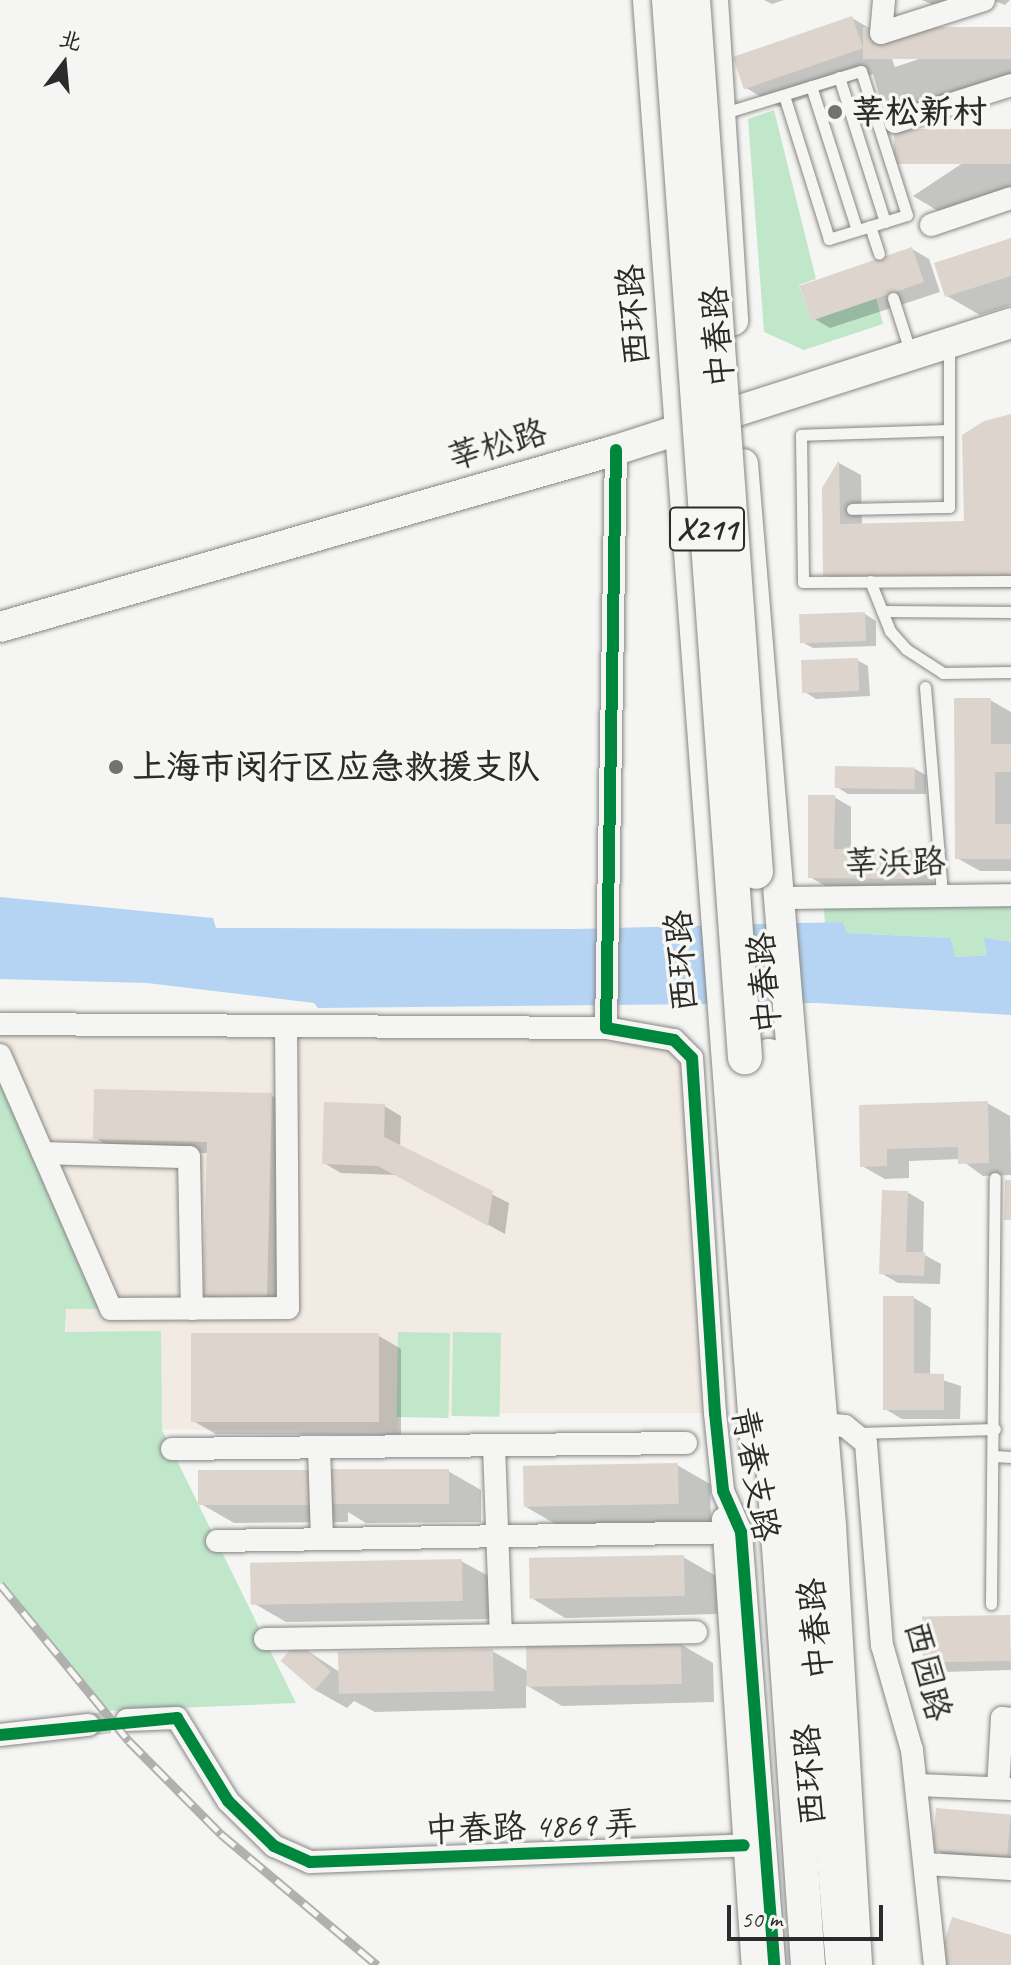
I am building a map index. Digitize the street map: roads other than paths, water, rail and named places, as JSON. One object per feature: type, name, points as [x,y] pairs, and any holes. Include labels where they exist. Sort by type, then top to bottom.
[{"type":"main road","name":"西环路","points":[[648,0],[796,1965]]},
{"type":"main road","name":"中春路","points":[[669,0],[768,1050],[808,1965]]},
{"type":"main road","name":"中春路","points":[[693,0],[768,1050],[843,1965]]},
{"type":"main road","name":"西环路","points":[[713,0],[739,410],[779,904],[768,1050],[823,1424],[857,1965]]},
{"type":"main road","name":"莘松路","points":[[0,627],[616,450],[1011,323]]},
{"type":"street","points":[[884,0],[881,33],[984,0]]},
{"type":"street","points":[[895,122],[1011,85]]},
{"type":"street","points":[[931,225],[1011,198]]},
{"type":"street","points":[[606,1019],[616,450]]},
{"type":"street","name":"莘浜路","points":[[779,904],[1011,895]]},
{"type":"street","name":"青春支路","points":[[0,1024],[286,1027],[606,1019],[674,1040],[692,1058],[699,1211],[723,1491],[732,1532],[774,1965]]},
{"type":"street","points":[[0,1055],[111,1309],[288,1308],[286,1027]]},
{"type":"street","points":[[43,1153],[189,1157],[192,1309]]},
{"type":"street","points":[[823,1424],[859,1433]]},
{"type":"street","name":"西园路","points":[[859,1433],[866,1443],[882,1645],[906,1721],[918,1785],[935,1965]]},
{"type":"street","points":[[172,1449],[686,1443]]},
{"type":"street","points":[[494,1446],[501,1635]]},
{"type":"street","points":[[319,1448],[322,1539]]},
{"type":"street","points":[[217,1541],[732,1532],[744,1845],[753,1965]]},
{"type":"street","points":[[265,1639],[696,1632]]},
{"type":"street","name":"中春路 4869 弄","points":[[127,1720],[177,1718],[228,1801],[274,1846],[298,1859],[321,1862],[744,1845]]},
{"type":"street","points":[[918,1785],[1004,1788],[1002,1718],[1011,1719]]},
{"type":"street","points":[[0,1735],[88,1725]]},
{"type":"street","points":[[925,1864],[1011,1869]]},
{"type":"lane","points":[[719,115],[861,71],[907,215],[829,239],[784,95]]},
{"type":"lane","points":[[839,77],[885,222]]},
{"type":"lane","points":[[811,86],[857,230]]},
{"type":"lane","points":[[870,226],[879,254]]},
{"type":"lane","points":[[893,298],[911,355]]},
{"type":"lane","points":[[852,509],[949,507],[949,343]]},
{"type":"lane","points":[[949,430],[801,435],[803,582],[1011,581]]},
{"type":"lane","points":[[870,581],[882,611],[906,649],[943,673],[1011,672]]},
{"type":"lane","points":[[882,611],[1011,612]]},
{"type":"lane","points":[[925,687],[942,896]]},
{"type":"lane","points":[[991,1604],[995,1178]]},
{"type":"lane","points":[[859,1433],[995,1429]]},
{"type":"lane","points":[[994,1456],[1011,1457]]},
{"type":"water","points":[[0,897],[213,918],[216,928],[576,929],[843,922],[847,933],[951,938],[955,957],[987,955],[984,937],[1011,942],[1011,1015],[817,1003],[318,1008],[314,1003],[147,983],[0,979]]},
{"type":"tunnel","points":[[88,1725],[127,1720]]},
{"type":"railway","points":[[0,1584],[129,1741],[221,1834],[377,1965]]},
{"type":"place","name":"莘松新村","points":[[835,112]]},
{"type":"place","name":"上海市闵行区应急救援支队","points":[[116,767]]}]
